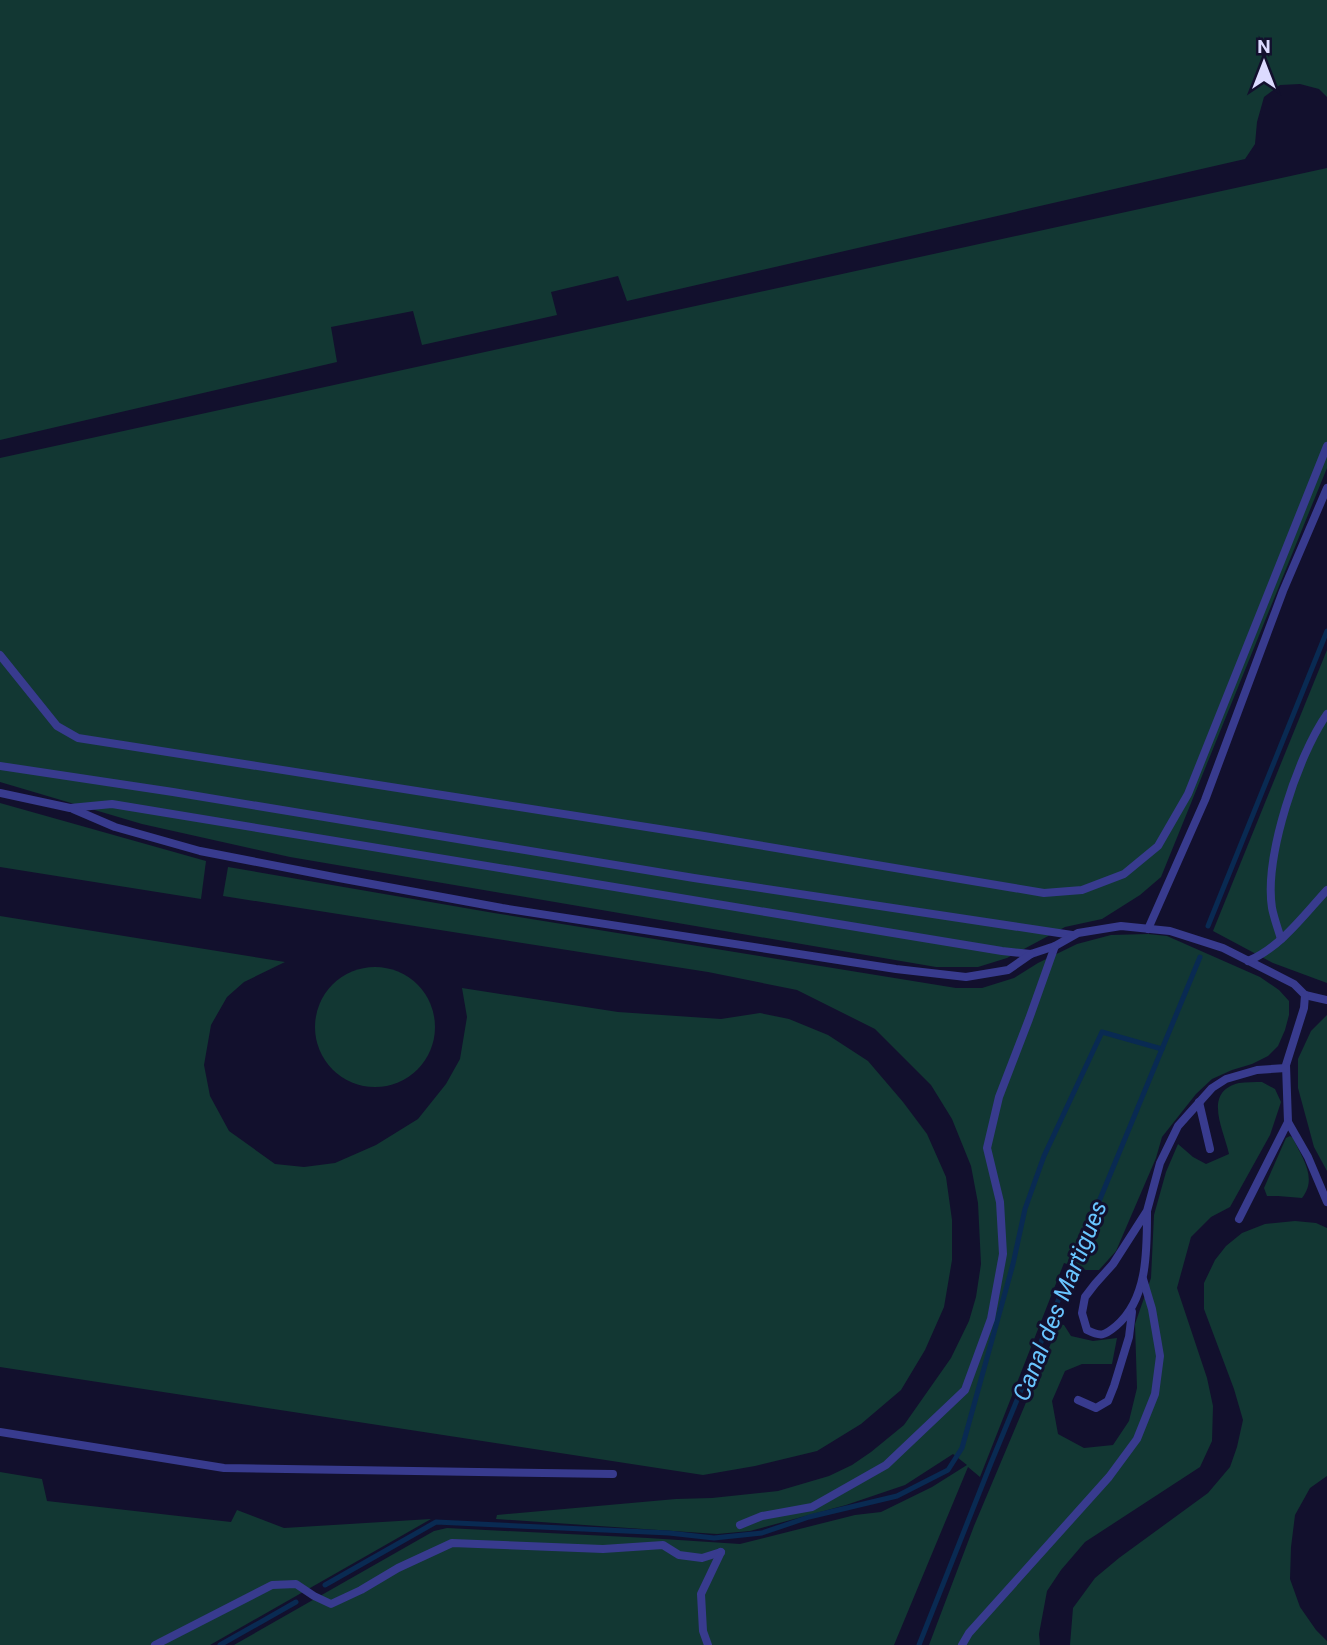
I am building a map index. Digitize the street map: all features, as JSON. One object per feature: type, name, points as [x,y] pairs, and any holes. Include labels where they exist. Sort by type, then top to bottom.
[{"type":"lane","points":[[0,655],[57,726],[78,738],[704,836],[1044,893],[1082,890],[1124,874],[1158,846],[1188,793],[1327,446]]},
{"type":"lane","points":[[1148,929],[1205,800],[1283,591],[1327,488]]},
{"type":"lane","points":[[1281,939],[1272,906],[1272,869],[1298,771],[1327,713]]},
{"type":"lane","points":[[0,766],[1073,936]]},
{"type":"lane","points":[[0,793],[70,808],[115,827],[201,851],[502,908],[896,969],[966,977],[1008,970],[1031,954],[1055,946],[1078,933],[1121,926],[1170,931],[1223,948],[1294,984],[1305,995],[1327,1000]]},
{"type":"lane","points":[[70,808],[112,804],[1031,954]]},
{"type":"lane","points":[[1248,961],[1281,939],[1327,890]]},
{"type":"lane","points":[[740,1525],[762,1516],[812,1507],[886,1465],[965,1390],[991,1319],[1003,1254],[1000,1202],[987,1148],[999,1097],[1055,946]]},
{"type":"lane","points":[[1305,995],[1304,1008],[1286,1068],[1288,1122],[1308,1157],[1327,1202]]},
{"type":"lane","points":[[1147,1211],[1113,1264],[1085,1297],[1082,1313],[1087,1330],[1098,1335],[1107,1334],[1126,1317],[1143,1279],[1147,1211],[1160,1163],[1178,1126],[1212,1088],[1226,1079],[1257,1070],[1286,1068]]},
{"type":"lane","points":[[1199,1102],[1210,1149]]},
{"type":"lane","points":[[1239,1219],[1288,1122]]},
{"type":"lane","points":[[962,1645],[969,1633],[1109,1477],[1137,1439],[1155,1394],[1160,1356],[1152,1310],[1143,1279]]},
{"type":"lane","points":[[1078,1400],[1096,1408],[1108,1401],[1129,1337],[1132,1306]]},
{"type":"lane","points":[[0,1432],[224,1468],[613,1474]]},
{"type":"lane","points":[[155,1645],[272,1585],[296,1584],[331,1604],[452,1543],[603,1549],[663,1545],[679,1555],[702,1558],[722,1550],[701,1594],[703,1631],[708,1645]]},
{"type":"green space","points":[[0,0],[1327,0],[1327,97],[1319,89],[1300,84],[1280,85],[1264,97],[1257,122],[1255,144],[1245,159],[627,301],[618,276],[551,292],[557,315],[422,345],[413,311],[331,327],[337,362],[0,440]]},
{"type":"green space","points":[[1327,168],[1327,468],[1161,877],[1140,895],[1102,919],[1065,927],[1007,958],[978,967],[936,967],[290,857],[142,824],[0,782],[0,458]]},
{"type":"green space","points":[[1327,650],[1327,983],[1273,963],[1213,931]]},
{"type":"green space","points":[[0,803],[206,861],[201,899],[0,867]]},
{"type":"green space","points":[[228,867],[956,988],[982,988],[1014,978],[1077,944],[1111,935],[1167,936],[1260,977],[1289,1001],[1289,1015],[1278,1046],[1268,1056],[1212,1079],[1196,1094],[1162,1137],[1156,1158],[1116,1251],[1099,1270],[1086,1270],[1064,1263],[980,1477],[968,1467],[894,1645],[234,1645],[434,1531],[447,1528],[740,1544],[855,1515],[881,1512],[932,1487],[967,1465],[953,1454],[905,1485],[846,1505],[750,1531],[717,1534],[496,1519],[497,1515],[778,1491],[829,1476],[852,1465],[904,1425],[951,1358],[969,1321],[981,1264],[978,1203],[971,1166],[952,1119],[931,1085],[875,1029],[797,990],[708,972],[223,896]]},
{"type":"green space","points":[[0,916],[285,962],[244,982],[227,997],[211,1025],[204,1065],[210,1096],[229,1131],[275,1164],[304,1167],[335,1163],[376,1145],[418,1119],[446,1084],[460,1059],[467,1017],[462,988],[618,1012],[721,1019],[760,1013],[789,1019],[828,1035],[868,1061],[903,1102],[927,1134],[946,1177],[952,1220],[952,1260],[944,1307],[925,1350],[901,1390],[861,1424],[817,1451],[703,1475],[0,1367]]},
{"type":"green space","points":[[375,967],[398,972],[417,985],[430,1004],[435,1027],[430,1050],[417,1069],[398,1082],[375,1087],[352,1082],[333,1069],[320,1050],[315,1027],[320,1004],[333,985],[352,972]]},
{"type":"green space","points":[[1327,1015],[1327,1171],[1314,1147],[1298,1088],[1298,1059],[1311,1031]]},
{"type":"green space","points":[[1262,1082],[1275,1089],[1281,1102],[1270,1135],[1230,1207],[1211,1217],[1191,1237],[1177,1288],[1207,1378],[1213,1406],[1212,1441],[1200,1467],[1085,1542],[1047,1591],[1039,1634],[1040,1645],[929,1645],[974,1526],[1059,1324],[1064,1325],[1071,1336],[1093,1341],[1117,1338],[1112,1364],[1082,1364],[1065,1371],[1052,1401],[1058,1434],[1084,1448],[1113,1445],[1129,1421],[1137,1388],[1135,1324],[1151,1278],[1154,1215],[1166,1172],[1178,1144],[1206,1164],[1229,1154],[1218,1113],[1221,1095],[1239,1083]]},
{"type":"green space","points":[[1290,1136],[1307,1168],[1307,1190],[1302,1198],[1267,1196],[1264,1188],[1286,1138]]},
{"type":"green space","points":[[1295,1221],[1316,1223],[1327,1228],[1327,1476],[1310,1488],[1295,1515],[1290,1579],[1300,1607],[1327,1641],[1327,1645],[1070,1645],[1073,1608],[1095,1578],[1208,1493],[1230,1467],[1243,1420],[1204,1309],[1204,1283],[1215,1260],[1226,1246],[1242,1233],[1265,1224]]},
{"type":"green space","points":[[0,1472],[42,1479],[47,1501],[231,1522],[237,1510],[284,1528],[431,1519],[210,1645],[0,1645]]},
{"type":"waterway","name":"Canal des Martigues","points":[[1208,926],[1327,631]]},
{"type":"waterway","name":"Canal des Martigues","points":[[919,1645],[991,1463],[1200,957]]},
{"type":"waterway","points":[[325,1585],[436,1522],[669,1533],[714,1538],[762,1533],[809,1517],[897,1496],[948,1470],[962,1448],[1013,1264],[1025,1209],[1044,1156],[1102,1032],[1162,1049]]},
{"type":"waterway","points":[[220,1645],[296,1602]]}]
